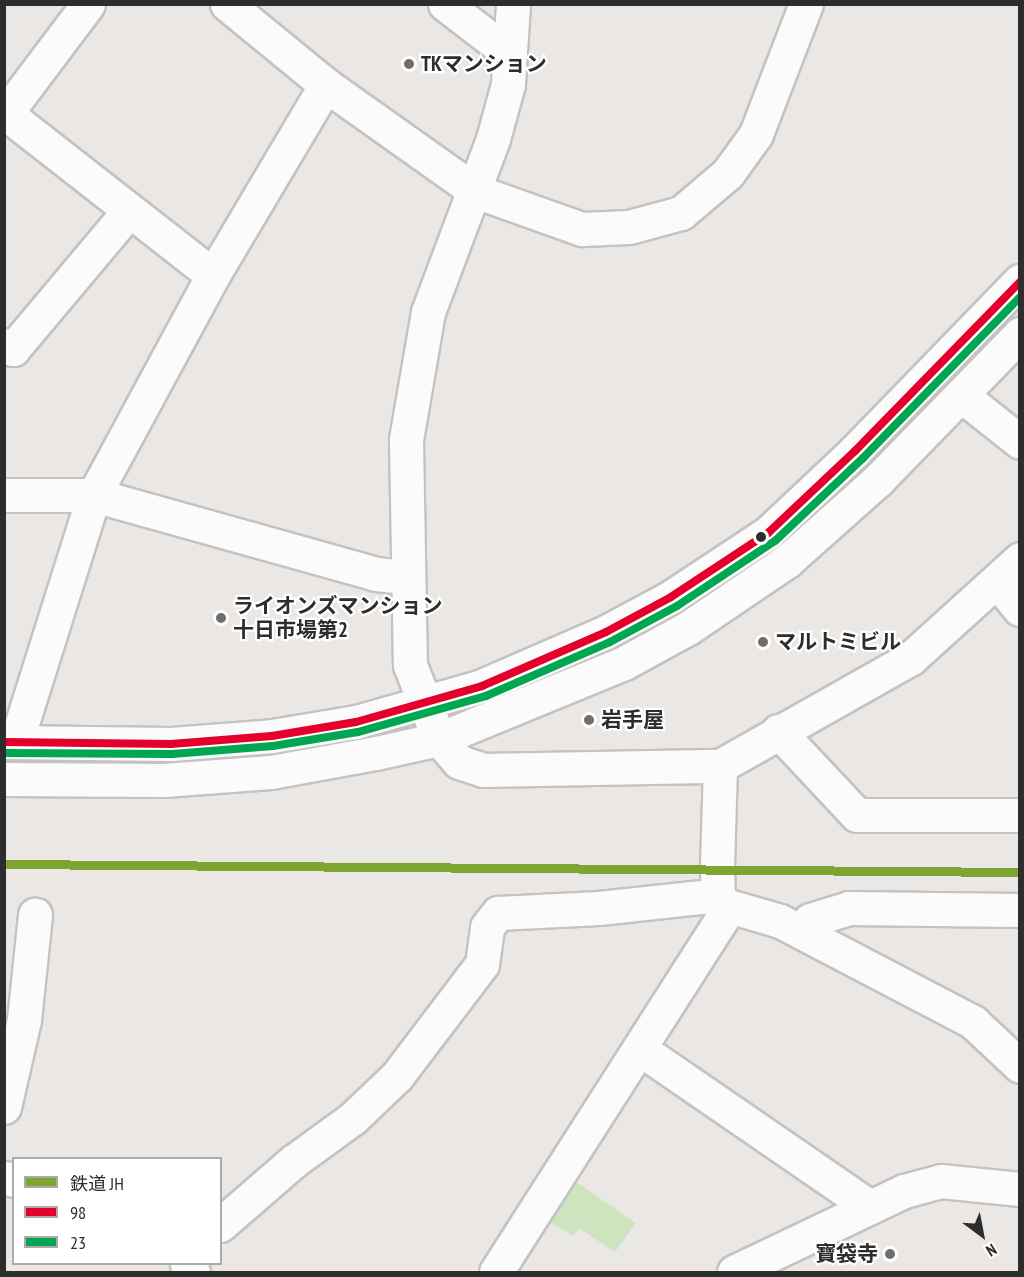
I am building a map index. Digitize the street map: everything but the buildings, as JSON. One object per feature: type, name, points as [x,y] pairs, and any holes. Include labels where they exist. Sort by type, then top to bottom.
[{"type":"street","points":[[88,4],[5,113],[213,275]]},
{"type":"street","points":[[227,4],[326,85],[475,191],[582,229],[629,227],[681,213],[728,173],[756,134],[806,4]]},
{"type":"street","points":[[446,4],[510,54]]},
{"type":"street","points":[[513,4],[508,84],[475,191],[428,312],[417,365],[406,440],[410,666],[439,739],[459,762],[483,770],[720,766],[778,731],[812,716],[911,658],[1008,570],[1020,609]]},
{"type":"street","points":[[326,85],[213,275],[94,495],[10,742],[171,744],[272,736],[356,722],[425,705],[482,686],[606,632],[671,597],[768,533],[855,451],[1020,281]]},
{"type":"street","points":[[4,345],[13,349],[129,211]]},
{"type":"street","points":[[4,779],[164,780],[271,772],[439,739],[624,663],[688,628],[787,561],[878,480],[1020,334]]},
{"type":"street","points":[[961,395],[1020,442]]},
{"type":"street","points":[[4,495],[94,495],[376,574],[407,577]]},
{"type":"street","points":[[778,731],[857,815],[1020,815]]},
{"type":"street","points":[[496,1272],[640,1049],[723,902],[720,766]]},
{"type":"street","points":[[222,1223],[294,1161],[353,1118],[397,1076],[482,964],[487,927],[498,914],[723,902],[765,914],[973,1022],[1020,1066]]},
{"type":"street","points":[[802,932],[818,916],[849,908],[1020,910]]},
{"type":"street","points":[[4,1107],[24,1020],[35,915]]},
{"type":"street","points":[[640,1049],[870,1207]]},
{"type":"street","points":[[734,1272],[870,1207],[941,1181],[1020,1189]]},
{"type":"green space","points":[[570,1178],[636,1223],[615,1252],[579,1228],[573,1236],[545,1219]]},
{"type":"rail line","name":"JH","points":[[4,864],[1020,872]]},
{"type":"transit line","name":"98","points":[[4,742],[171,744],[272,736],[356,722],[482,686],[606,632],[671,597],[768,533],[855,451],[1020,282]]},
{"type":"transit line","name":"23","points":[[4,753],[172,754],[273,746],[358,732],[486,696],[610,642],[677,606],[775,541],[863,458],[1020,297]]},
{"type":"place","name":"TKマンション","points":[[409,64]]},
{"type":"place","name":"ライオンズマンション 十日市場第2","points":[[221,618]]},
{"type":"place","name":"マルトミビル","points":[[763,642]]},
{"type":"place","name":"岩手屋","points":[[589,720]]},
{"type":"place","name":"寶袋寺","points":[[890,1254]]}]
